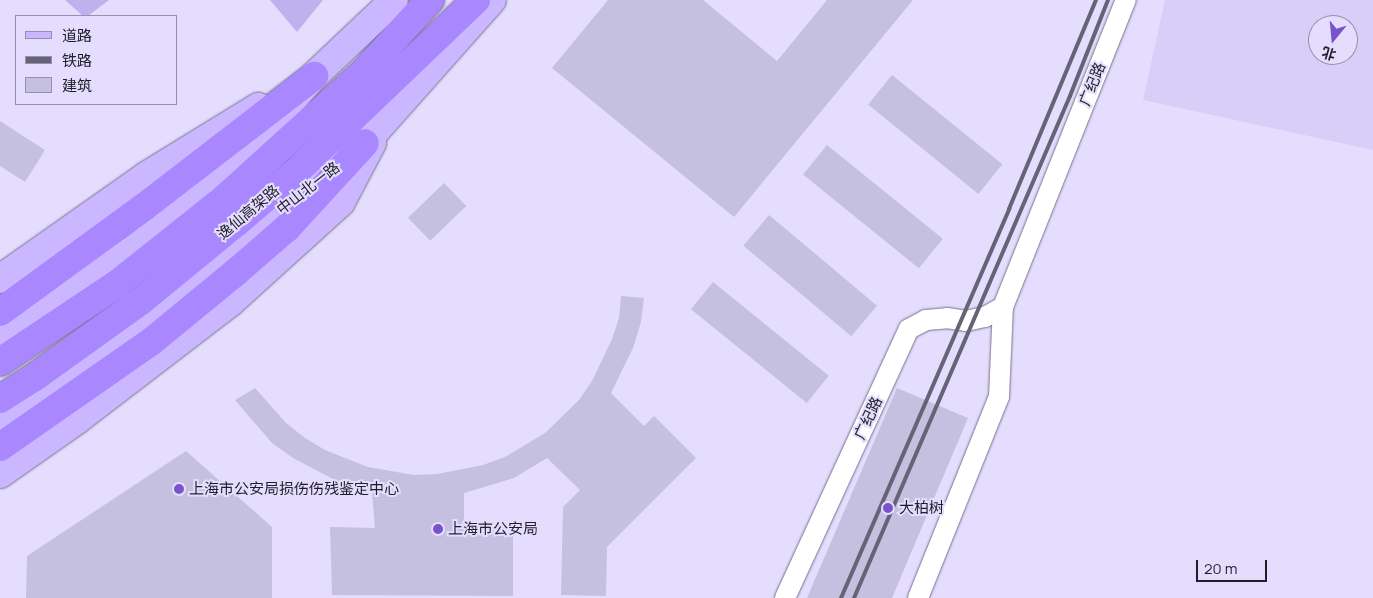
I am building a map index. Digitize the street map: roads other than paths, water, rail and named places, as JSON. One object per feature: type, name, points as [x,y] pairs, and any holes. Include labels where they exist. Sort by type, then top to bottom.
[{"type":"highway","name":"逸仙高架路","points":[[0,362],[117,284],[224,198],[364,72],[430,0]]},
{"type":"highway","name":"逸仙高架路","points":[[0,399],[36,376],[142,300],[237,222],[296,172],[476,0]]},
{"type":"highway","points":[[0,312],[144,207],[314,76]]},
{"type":"highway","points":[[0,447],[152,341],[236,272],[287,228],[373,134]]},
{"type":"main road","points":[[0,338],[137,247],[229,169],[314,76],[394,0]]},
{"type":"main road","name":"中山北一路","points":[[0,418],[108,346],[373,134],[492,0]]},
{"type":"main road","points":[[0,279],[146,176],[250,112],[314,76]]},
{"type":"main road","points":[[0,474],[98,404],[232,301],[341,202],[373,134]]},
{"type":"street","name":"广纪路","points":[[918,598],[999,398],[1003,307],[1126,0]]},
{"type":"street","name":"广纪路","points":[[785,598],[909,329],[926,320],[947,318],[966,321],[985,317],[1003,307]]},
{"type":"railway","points":[[841,598],[1009,209],[1096,0]]},
{"type":"railway","points":[[854,598],[1070,96],[1108,0]]},
{"type":"place","name":"上海市公安局损伤伤残鉴定中心","points":[[179,489]]},
{"type":"place","name":"大柏树","points":[[888,508]]},
{"type":"place","name":"上海市公安局","points":[[438,529]]}]
